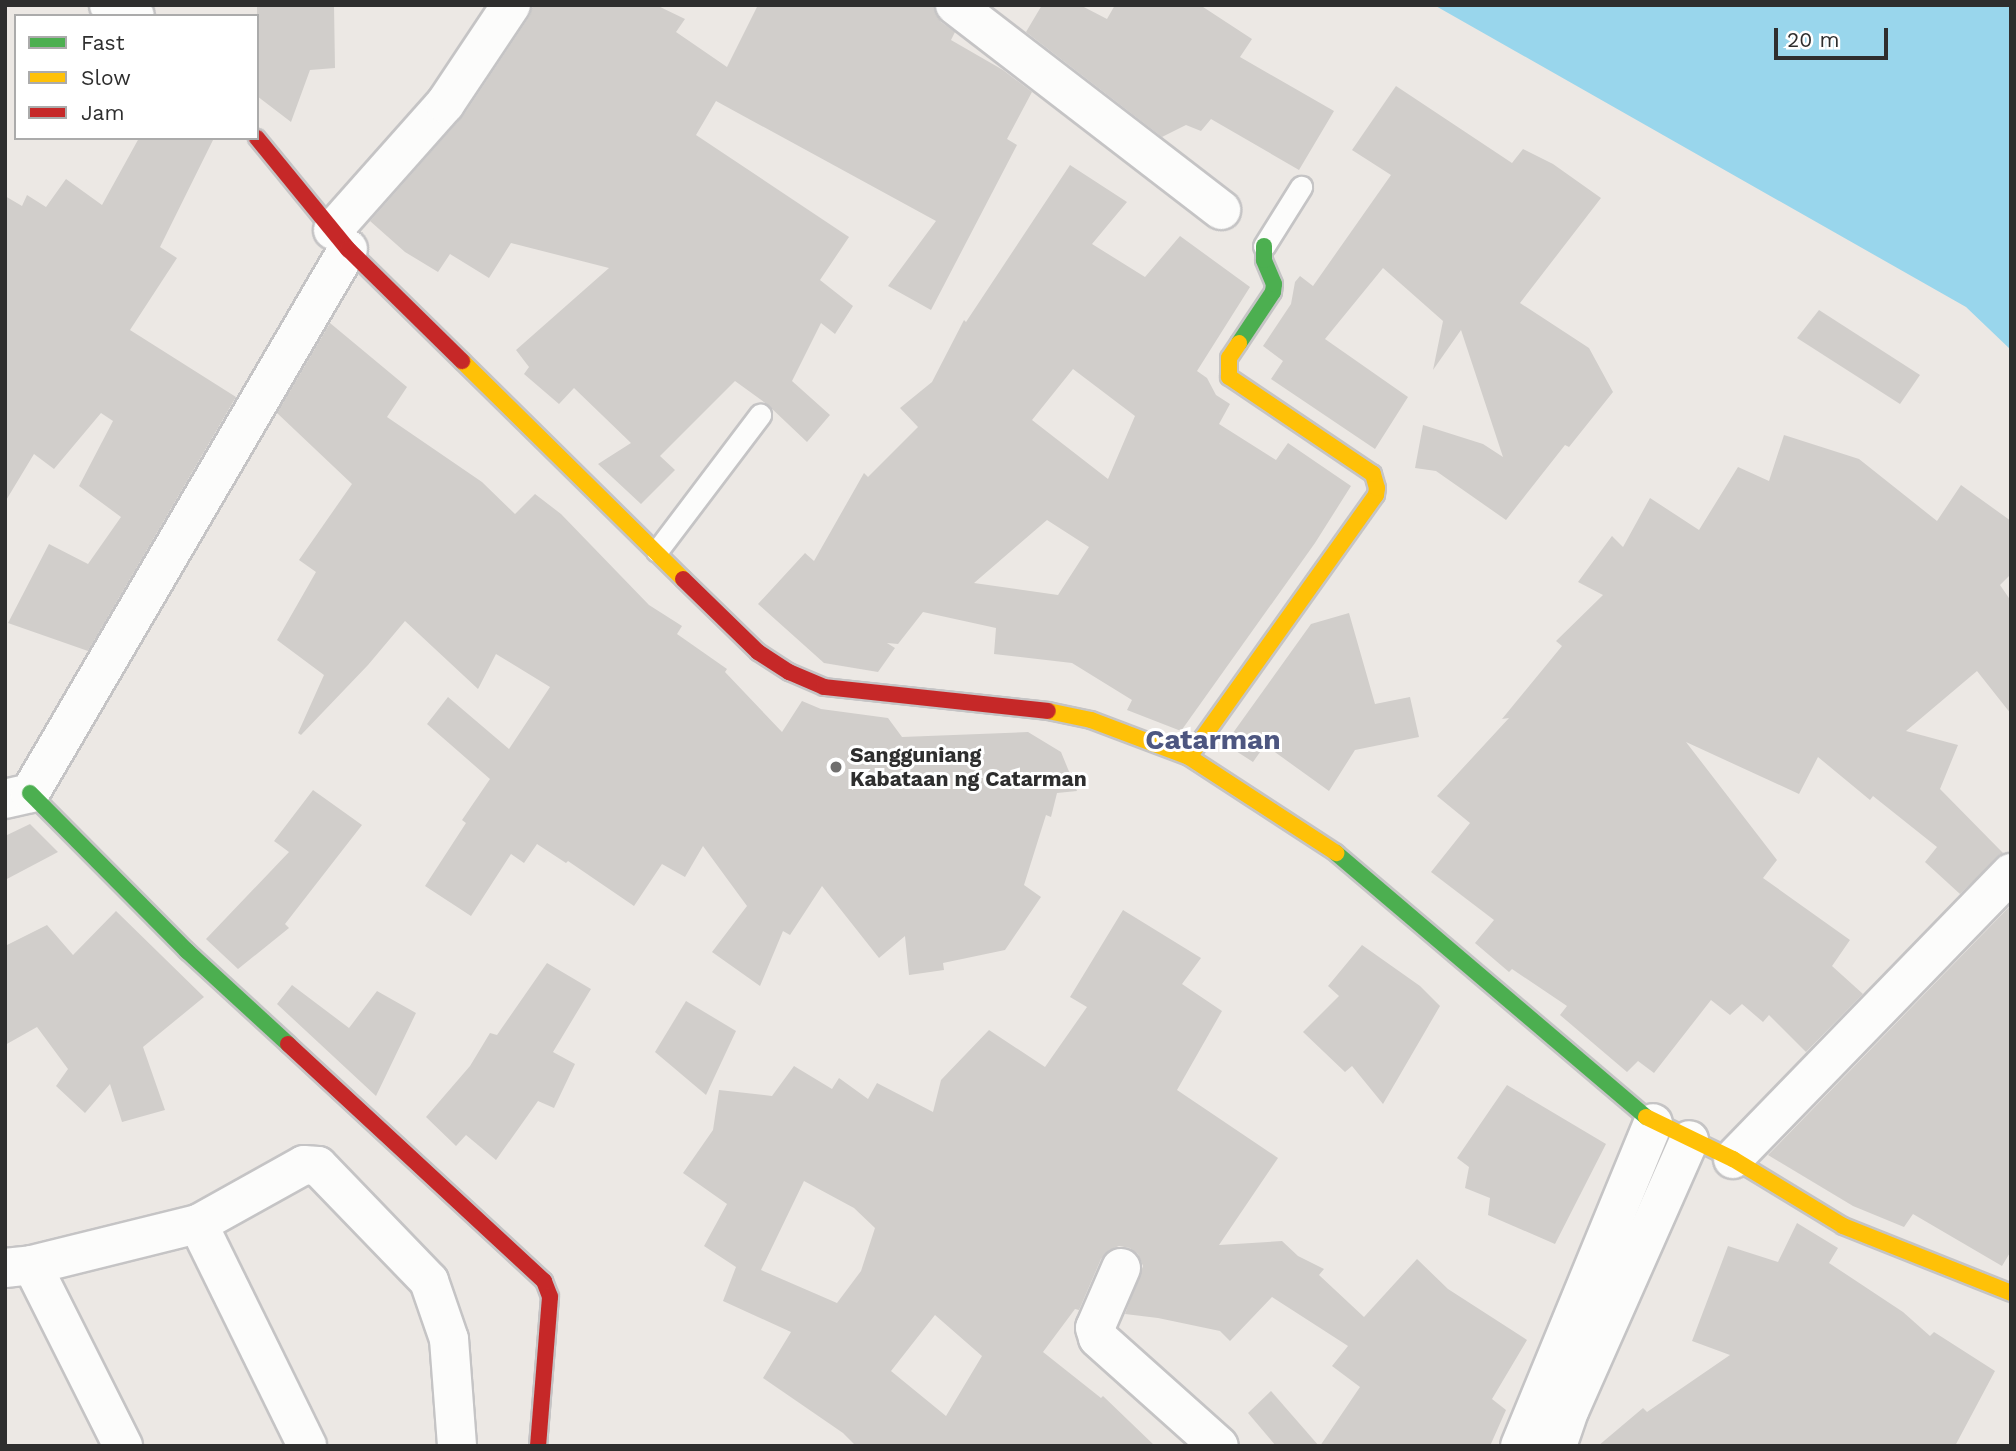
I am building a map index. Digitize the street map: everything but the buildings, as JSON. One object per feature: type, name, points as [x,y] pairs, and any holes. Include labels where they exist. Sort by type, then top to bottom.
[{"type":"street","points":[[109,5],[130,14]]},
{"type":"street","points":[[512,5],[445,104],[340,239],[18,796],[544,1280],[550,1297],[538,1446]]},
{"type":"street","points":[[955,5],[1222,210]]},
{"type":"street","points":[[259,140],[340,239],[758,652],[789,672],[824,687],[888,696],[1024,706],[1091,720],[1189,757],[1336,853],[1653,1123],[1733,1160],[1843,1226],[2011,1293]]},
{"type":"street","points":[[1189,757],[1376,495],[1373,474],[1229,377],[1229,358],[1273,292],[1274,284],[1265,260],[1265,246]]},
{"type":"street","points":[[1733,1160],[2011,873]]},
{"type":"street","points":[[1520,1446],[1653,1123]]},
{"type":"street","points":[[1557,1446],[1570,1409],[1689,1140]]},
{"type":"street","points":[[124,1446],[19,1267],[198,1224],[304,1165],[318,1166],[429,1281],[449,1339],[457,1446]]},
{"type":"street","points":[[198,1224],[307,1446]]},
{"type":"street","points":[[1121,1268],[1095,1328],[1098,1338],[1219,1446]]},
{"type":"lane","points":[[1265,246],[1301,187]]},
{"type":"lane","points":[[657,551],[760,415]]},
{"type":"water","points":[[1434,5],[2011,5],[2011,350],[1966,307]]},
{"type":"traffic: fast","points":[[1239,343],[1273,292],[1274,284],[1264,260],[1264,246]]},
{"type":"traffic: fast","points":[[30,793],[187,951],[288,1044]]},
{"type":"traffic: fast","points":[[1336,853],[1646,1117]]},
{"type":"traffic: slow","points":[[1189,757],[1376,495],[1377,488],[1373,474],[1229,377],[1229,358],[1239,343]]},
{"type":"traffic: slow","points":[[462,361],[683,579]]},
{"type":"traffic: slow","points":[[1048,711],[1091,720],[1189,757],[1336,853]]},
{"type":"traffic: slow","points":[[1646,1117],[1733,1159],[1843,1226],[2011,1293]]},
{"type":"traffic: jam","points":[[259,140],[348,249],[462,361]]},
{"type":"traffic: jam","points":[[683,579],[758,652],[789,672],[824,687],[1048,711]]},
{"type":"traffic: jam","points":[[288,1044],[544,1281],[550,1297],[538,1446]]},
{"type":"place","name":"Sangguniang Kabataan ng Catarman","points":[[836,767]]},
{"type":"district","name":"Catarman","points":[[1213,740]]}]
